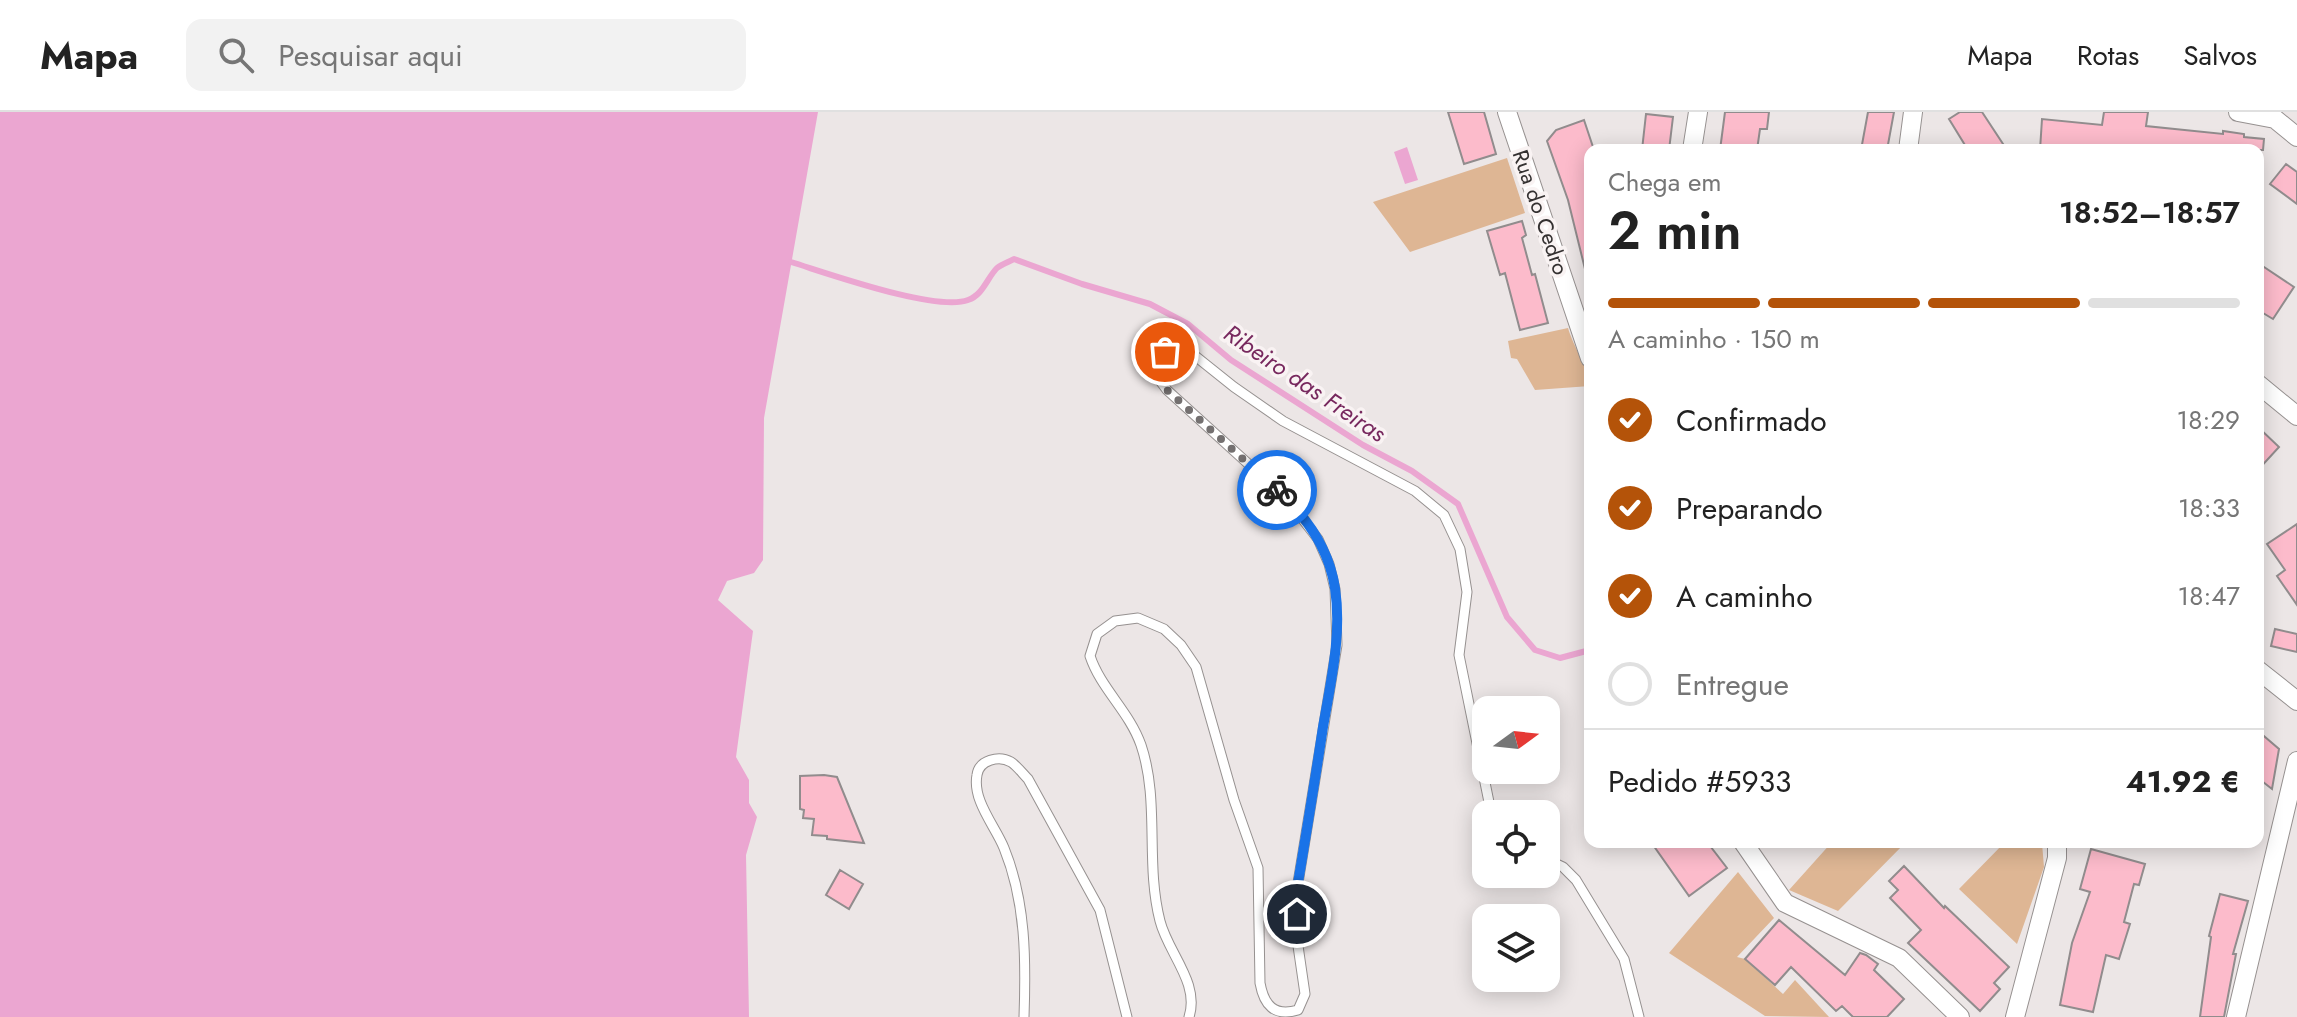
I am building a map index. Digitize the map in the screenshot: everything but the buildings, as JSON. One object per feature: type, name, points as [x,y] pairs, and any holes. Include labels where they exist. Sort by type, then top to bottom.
[{"type":"street","name":"Rua do Cedro","points":[[1507,112],[1584,340]]},
{"type":"street","points":[[1693,144],[1698,112]]},
{"type":"street","points":[[1909,144],[1913,112]]},
{"type":"street","points":[[2238,112],[2275,119],[2297,137]]},
{"type":"street","points":[[2264,389],[2297,416]]},
{"type":"street","points":[[2264,675],[2297,701]]},
{"type":"street","points":[[2236,1017],[2297,761]]},
{"type":"street","points":[[1747,848],[1785,903],[1899,958],[1960,1017]]},
{"type":"street","points":[[2015,1017],[2057,858],[2057,848]]},
{"type":"lane","points":[[1189,1017],[1191,988],[1164,937],[1153,893],[1146,765],[1140,742],[1118,702],[1105,689],[1094,670],[1090,656],[1097,634],[1115,621],[1138,618],[1164,629],[1181,645],[1196,667],[1234,800],[1258,868],[1263,1002],[1275,1012],[1290,1013],[1298,1010],[1305,994],[1297,939],[1297,889],[1337,645],[1335,589],[1329,564],[1304,518],[1167,390],[1158,378],[1158,359],[1165,352],[1175,348],[1189,351],[1283,421],[1415,491],[1444,515],[1460,549],[1467,592],[1459,655],[1489,800]]},
{"type":"lane","points":[[1024,1017],[1026,966],[1017,887],[1004,848],[978,793],[977,773],[985,762],[1000,758],[1012,763],[1028,779],[1100,910],[1127,1017]]},
{"type":"lane","points":[[1560,866],[1576,880],[1624,959],[1639,1017]]},
{"type":"shaded area","points":[[0,112],[818,112],[764,418],[763,560],[754,573],[727,581],[718,600],[753,631],[736,757],[749,780],[749,803],[757,817],[746,855],[749,1017],[0,1017]]},
{"type":"shaded area","points":[[1407,147],[1418,180],[1405,184],[1394,152]]},
{"type":"shaded area","points":[[1507,158],[1525,213],[1410,252],[1373,202]]},
{"type":"shaded area","points":[[1568,328],[1584,367],[1584,386],[1535,390],[1517,359],[1511,358],[1508,341]]},
{"type":"shaded area","points":[[1827,848],[1900,848],[1838,911],[1789,890]]},
{"type":"shaded area","points":[[1999,848],[2042,848],[2044,867],[2017,944],[1959,889]]},
{"type":"shaded area","points":[[1738,872],[1774,918],[1737,957],[1745,959],[1783,994],[1795,980],[1829,1017],[1765,1016],[1669,953]]},
{"type":"waterway","name":"Ribeiro das Freiras","points":[[791,262],[881,290],[932,301],[953,302],[973,298],[997,268],[1014,259],[1150,304],[1188,324],[1231,360],[1363,445],[1412,471],[1458,504],[1507,617],[1535,650],[1560,658],[1584,652]]},
{"type":"way so far","points":[[1165,352],[1158,359],[1156,368],[1158,378],[1167,390],[1277,490]]},
{"type":"route","points":[[1277,490],[1304,518],[1318,539],[1335,589],[1337,645],[1297,889],[1297,914]]}]
